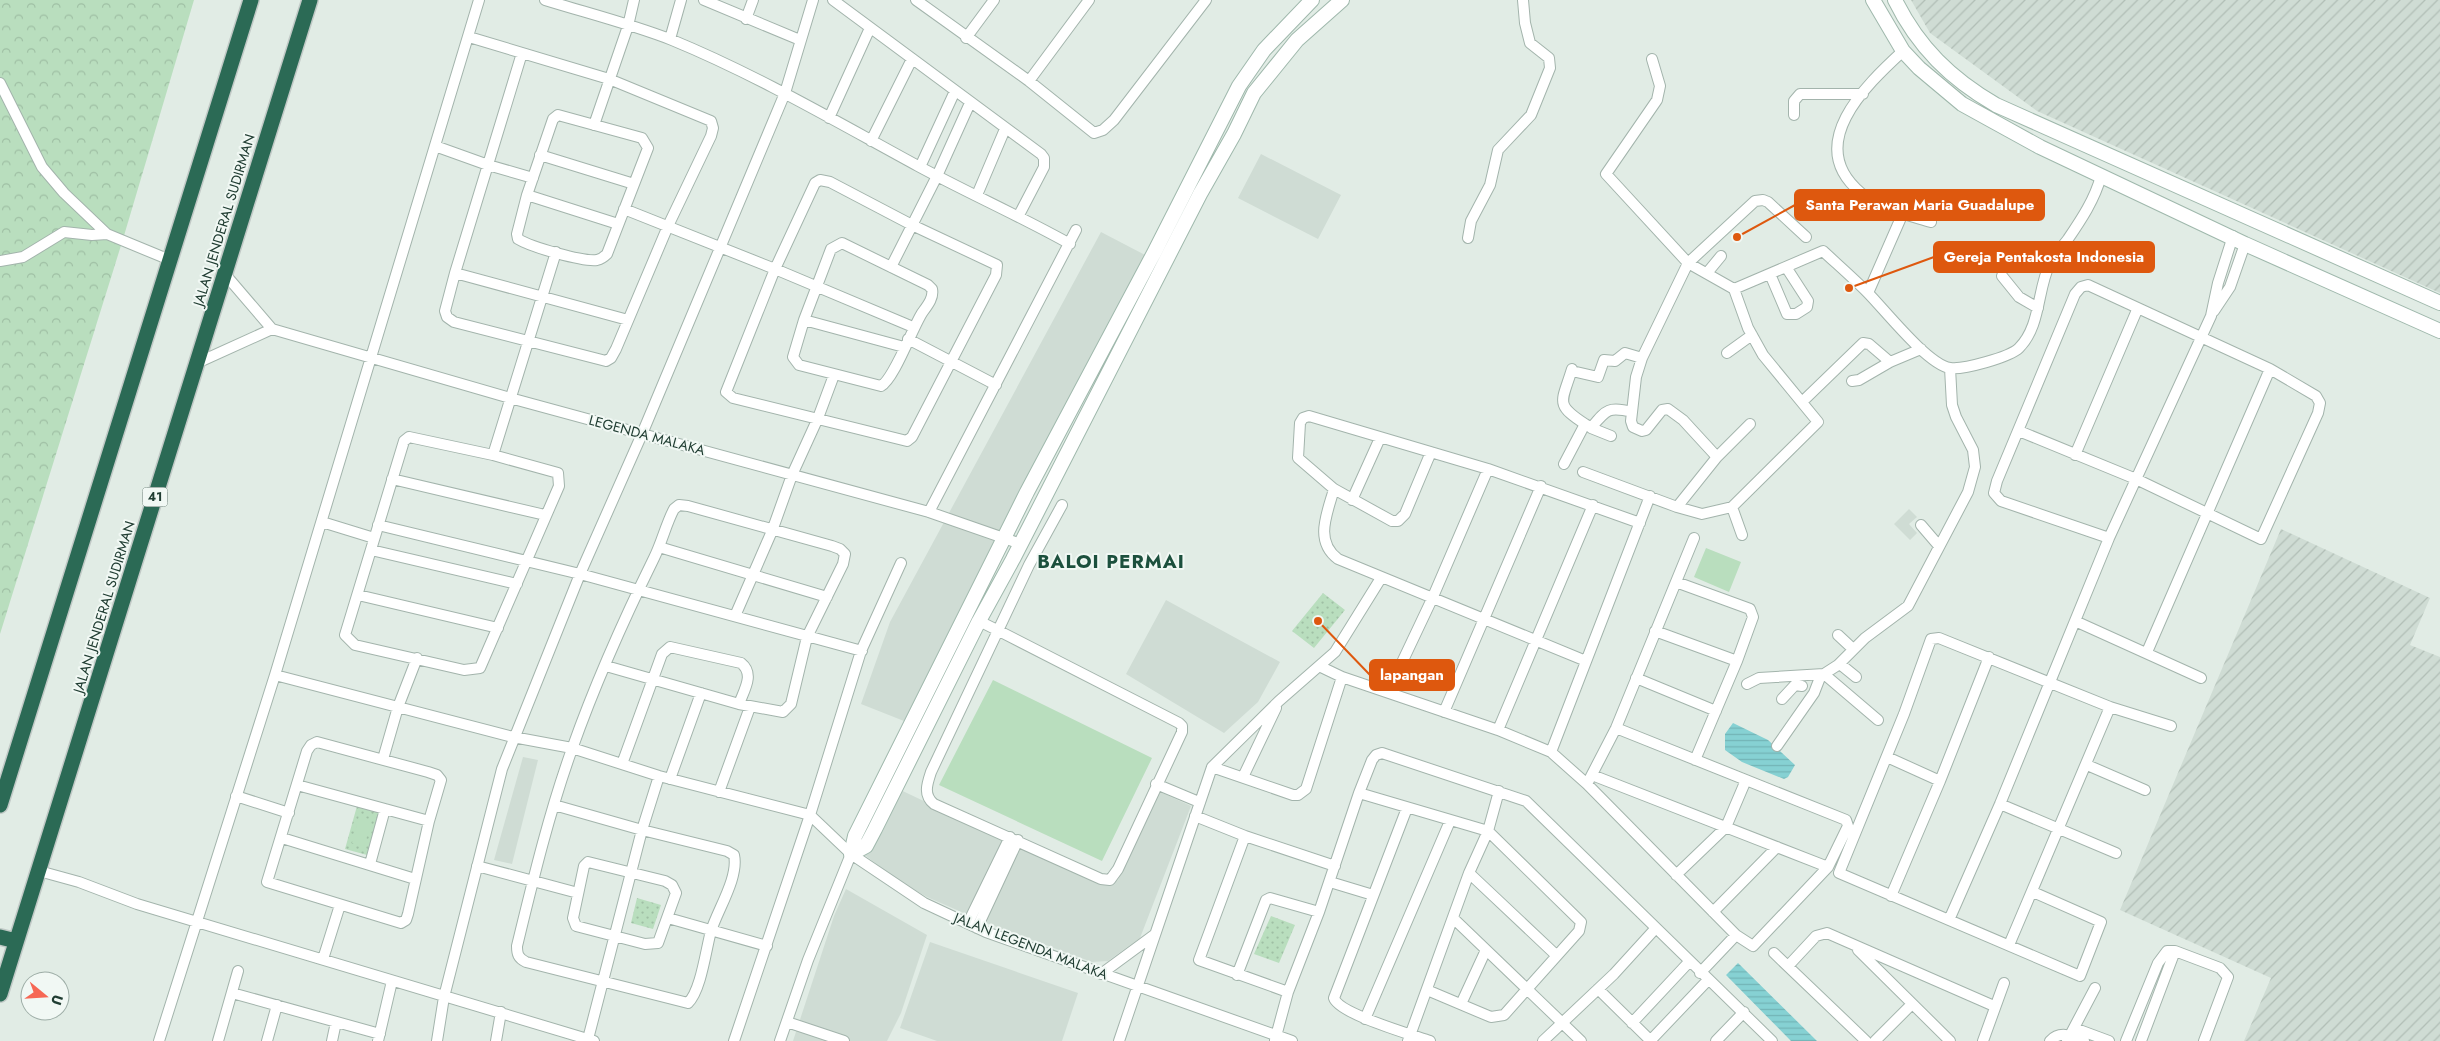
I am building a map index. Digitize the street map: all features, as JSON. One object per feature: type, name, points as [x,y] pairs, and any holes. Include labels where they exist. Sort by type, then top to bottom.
[{"type":"highway","points":[[0,805],[251,0]]},
{"type":"highway","name":"JALAN JENDERAL SUDIRMAN","points":[[0,994],[310,0]]},
{"type":"highway","points":[[0,937],[16,941]]},
{"type":"street","points":[[159,1041],[275,675],[370,358],[470,37],[479,0]]},
{"type":"street","points":[[545,0],[670,39],[786,93],[871,141],[937,176],[1019,215],[1070,244]]},
{"type":"street","points":[[594,125],[628,26],[634,0]]},
{"type":"street","points":[[670,39],[681,0]]},
{"type":"street","points":[[704,0],[800,40]]},
{"type":"street","points":[[746,18],[753,0]]},
{"type":"street","points":[[437,1041],[444,997],[502,769],[513,737],[580,574],[642,434],[786,93],[813,0]]},
{"type":"street","points":[[833,0],[1041,154],[1045,162],[1019,215]]},
{"type":"street","points":[[916,0],[966,38],[1029,81],[1094,133],[1100,132],[1114,120],[1206,0]]},
{"type":"street","points":[[966,38],[994,0]]},
{"type":"street","points":[[1029,81],[1089,0]]},
{"type":"street","points":[[780,1041],[808,960],[851,854],[855,836],[1004,539],[1239,86],[1264,50],[1312,0]]},
{"type":"street","points":[[851,854],[866,846],[979,621],[1021,544],[1200,194],[1234,134],[1254,93],[1297,40],[1342,0]]},
{"type":"street","points":[[1468,238],[1471,221],[1490,184],[1498,150],[1530,115],[1550,68],[1549,58],[1530,43],[1525,23],[1523,0]]},
{"type":"street","points":[[1873,0],[1903,51],[1936,83],[1962,104],[2011,132],[2101,176],[2160,201],[2239,240],[2440,331]]},
{"type":"street","points":[[1894,0],[1917,37],[1947,72],[1980,96],[2012,114],[2440,303]]},
{"type":"street","points":[[828,118],[870,28]]},
{"type":"street","points":[[470,37],[610,79],[711,121],[713,128],[711,136],[668,226],[611,358],[606,361],[454,322],[446,317],[445,311],[455,273],[522,53]]},
{"type":"street","points":[[1903,51],[1876,77],[1841,125],[1837,135],[1837,157],[1849,181],[1861,193],[1903,213],[1931,222]]},
{"type":"street","points":[[871,141],[912,59]]},
{"type":"street","points":[[1583,472],[1702,514],[1732,507],[1818,422],[1771,366],[1752,335],[1734,289],[1688,263],[1606,174],[1657,100],[1660,86],[1652,59]]},
{"type":"street","points":[[0,83],[42,167],[64,193],[107,234],[170,260]]},
{"type":"street","points":[[920,167],[955,91]]},
{"type":"street","points":[[1794,115],[1794,101],[1800,94],[1863,94]]},
{"type":"street","points":[[891,267],[937,176],[970,103]]},
{"type":"street","points":[[558,116],[642,138],[646,142],[646,154],[607,254],[600,259],[591,260],[556,252],[518,239],[517,234],[527,195],[540,155],[553,119],[558,116]]},
{"type":"street","points":[[977,195],[1005,129]]},
{"type":"street","points":[[435,146],[488,165],[533,178]]},
{"type":"street","points":[[540,155],[634,184]]},
{"type":"street","points":[[1734,289],[1823,251],[1868,292],[1922,349],[1950,368],[1995,359],[2018,349],[2032,326],[2050,264],[2079,223],[2098,188],[2101,176]]},
{"type":"street","points":[[820,180],[830,182],[912,225],[995,263],[998,268],[912,437],[907,441],[733,398],[726,392],[775,268],[815,183],[820,180]]},
{"type":"street","points":[[2160,201],[2168,184]]},
{"type":"street","points":[[527,195],[618,224]]},
{"type":"street","points":[[1717,457],[1670,410],[1662,410],[1646,430],[1642,431],[1632,425],[1636,377],[1642,358],[1688,263],[1755,201],[1768,202],[1806,237]]},
{"type":"street","points":[[624,209],[775,268],[913,328]]},
{"type":"street","points":[[1868,292],[1903,213]]},
{"type":"street","points":[[929,512],[1076,230]]},
{"type":"street","points":[[0,262],[23,257],[64,232],[92,236],[107,234]]},
{"type":"street","points":[[1949,920],[2000,804],[2109,538],[2211,316],[2230,287],[2239,240]]},
{"type":"street","points":[[842,243],[891,267],[928,285],[932,289],[932,298],[913,328],[890,379],[882,386],[799,365],[794,360],[793,353],[831,249],[837,244],[842,243]]},
{"type":"street","points":[[493,455],[556,252]]},
{"type":"street","points":[[1708,273],[1721,256]]},
{"type":"street","points":[[1770,274],[1787,314],[1796,314],[1807,307],[1808,301],[1786,267]]},
{"type":"street","points":[[197,362],[272,330],[224,273]]},
{"type":"street","points":[[455,273],[542,295],[628,320]]},
{"type":"street","points":[[2002,276],[2019,297],[2038,308]]},
{"type":"street","points":[[2020,431],[2136,479],[2261,539],[2318,413],[2320,403],[2316,396],[2270,369],[2137,310],[2088,285],[2081,287],[2075,294],[2020,431],[1997,481],[1994,494],[2001,501],[2109,538]]},
{"type":"street","points":[[2075,455],[2137,310]]},
{"type":"street","points":[[804,320],[906,343],[951,361],[996,385]]},
{"type":"street","name":"LEGENDA MALAKA","points":[[272,330],[510,398],[929,512],[1021,544]]},
{"type":"street","points":[[1727,353],[1752,335]]},
{"type":"street","points":[[1802,402],[1863,343],[1869,344],[1890,362]]},
{"type":"street","points":[[1852,382],[1890,362],[1922,349]]},
{"type":"street","points":[[1611,436],[1588,426],[1566,412],[1563,399],[1572,370],[1598,377],[1604,360],[1615,361],[1625,353],[1642,358]]},
{"type":"street","points":[[1782,699],[1795,685],[1840,664],[1875,629],[1906,608],[1968,492],[1975,467],[1973,450],[1952,405],[1950,368]]},
{"type":"street","points":[[2146,652],[2270,369]]},
{"type":"street","points":[[735,616],[772,531],[792,475],[818,418],[834,375]]},
{"type":"street","points":[[1564,464],[1588,426],[1605,412],[1610,409],[1632,412]]},
{"type":"street","points":[[1431,452],[1405,514],[1398,521],[1392,521],[1334,490],[1298,458],[1300,424],[1303,418],[1309,416],[1380,438],[1431,452],[1488,469],[1541,486],[1640,523]]},
{"type":"street","points":[[1678,507],[1717,457],[1750,424]]},
{"type":"street","points":[[409,436],[493,455],[558,473],[559,486],[480,668],[464,670],[355,644],[345,635],[392,479],[404,441],[409,436]]},
{"type":"street","points":[[1352,500],[1380,438]]},
{"type":"street","points":[[1388,692],[1432,599],[1488,469]]},
{"type":"street","points":[[392,479],[545,515]]},
{"type":"street","points":[[1444,712],[1541,486]]},
{"type":"street","points":[[1334,490],[1322,530],[1327,549],[1338,559],[1586,661]]},
{"type":"street","points":[[1551,752],[1650,496]]},
{"type":"street","points":[[554,804],[642,830],[727,851],[734,855],[735,868],[712,930],[695,994],[688,1003],[520,959],[517,953],[517,946],[533,881],[554,804],[572,748],[606,666],[638,590],[660,547],[670,516],[680,505],[832,546],[844,552],[843,564],[807,637],[790,704],[786,710],[772,712],[606,666]]},
{"type":"street","points":[[979,621],[999,631],[1178,723],[1182,726],[1182,732],[1156,784],[1118,869],[1110,880],[1101,879],[1014,838],[934,804],[930,800],[926,786],[999,631],[1029,565],[1062,505]]},
{"type":"street","points":[[1498,730],[1593,506]]},
{"type":"street","points":[[1732,507],[1742,535]]},
{"type":"street","points":[[322,522],[374,538]]},
{"type":"street","points":[[378,525],[580,574],[862,651]]},
{"type":"street","points":[[1921,525],[1939,546]]},
{"type":"street","points":[[1590,779],[1616,728],[1694,538]]},
{"type":"street","points":[[660,547],[827,597]]},
{"type":"street","points":[[371,550],[517,584]]},
{"type":"street","points":[[734,1041],[810,816],[862,651],[901,564]]},
{"type":"street","points":[[1120,1041],[1154,935],[1212,767],[1279,700],[1319,666],[1340,644],[1381,578]]},
{"type":"street","points":[[1676,582],[1750,609],[1753,617],[1737,661],[1695,760]]},
{"type":"street","points":[[358,595],[498,628]]},
{"type":"street","points":[[2075,621],[2201,678]]},
{"type":"street","points":[[1655,631],[1737,661]]},
{"type":"street","points":[[1838,634],[1853,649]]},
{"type":"street","points":[[2033,892],[2101,922],[2081,974],[2076,975],[1841,875],[1839,871],[1887,757],[1931,639],[1939,638],[2110,707],[2171,726]]},
{"type":"street","points":[[622,764],[662,654],[670,647],[741,663],[749,670],[744,705],[719,792]]},
{"type":"street","points":[[1891,896],[1989,657]]},
{"type":"street","points":[[383,759],[398,707],[417,658]]},
{"type":"street","points":[[1840,664],[1856,677]]},
{"type":"street","points":[[1319,666],[1342,677],[1498,730],[1551,752],[1590,779],[1676,875],[1736,935],[1753,946],[1828,867],[1848,826],[1846,820],[1616,728]]},
{"type":"street","points":[[1778,746],[1814,693],[1822,674]]},
{"type":"street","points":[[1822,674],[1878,720]]},
{"type":"street","points":[[275,675],[513,737],[572,748],[659,776],[810,816]]},
{"type":"street","points":[[1212,767],[1293,795],[1301,794],[1306,789],[1342,677]]},
{"type":"street","points":[[1636,678],[1716,711]]},
{"type":"street","points":[[1747,684],[1759,678],[1803,682],[1814,693]]},
{"type":"street","points":[[670,779],[701,693]]},
{"type":"street","points":[[1243,778],[1279,700]]},
{"type":"street","points":[[2009,945],[2110,707]]},
{"type":"street","points":[[317,742],[383,759],[437,775],[441,780],[406,920],[401,923],[267,882],[307,752],[311,745],[317,742]]},
{"type":"street","points":[[1275,1038],[1288,992],[1320,912],[1359,793],[1372,760],[1376,754],[1382,753],[1518,797],[1534,807],[1655,929],[1704,977],[1744,1012],[1772,1041]]},
{"type":"street","points":[[1887,757],[1940,780]]},
{"type":"street","points":[[2087,765],[2146,790]]},
{"type":"street","points":[[39,871],[79,882],[138,904],[591,1040],[602,981],[633,873],[642,830],[659,776]]},
{"type":"street","points":[[1590,779],[1726,827],[1828,867]]},
{"type":"street","points":[[1676,875],[1726,827],[1746,780]]},
{"type":"street","points":[[1156,784],[1199,802]]},
{"type":"street","points":[[297,785],[430,821]]},
{"type":"street","points":[[1409,1038],[1469,873],[1488,831],[1499,791]]},
{"type":"street","points":[[1359,793],[1488,831],[1581,922],[1579,931],[1556,955],[1509,1011],[1498,1017],[1491,1017],[1427,990]]},
{"type":"street","points":[[236,796],[289,813]]},
{"type":"street","points":[[2000,804],[2116,853]]},
{"type":"street","points":[[1407,808],[1334,998],[1338,1005],[1365,1019],[1409,1038],[1430,1041]]},
{"type":"street","points":[[370,864],[385,809]]},
{"type":"street","name":"JALAN LEGENDA MALAKA","points":[[810,816],[851,854],[911,896],[973,925],[1275,1038],[1292,1041]]},
{"type":"street","points":[[1195,816],[1245,836],[1335,866]]},
{"type":"street","points":[[1365,1019],[1450,821]]},
{"type":"street","points":[[1245,836],[1199,960],[1288,992]]},
{"type":"street","points":[[282,838],[415,878]]},
{"type":"street","points":[[973,925],[1014,838]]},
{"type":"street","points":[[1713,912],[1777,847]]},
{"type":"street","points":[[588,862],[665,881],[672,885],[676,893],[660,940],[656,945],[576,926],[573,918],[578,893],[584,866],[588,862]]},
{"type":"street","points":[[477,866],[578,893]]},
{"type":"street","points":[[1469,873],[1556,955]]},
{"type":"street","points":[[1330,882],[1373,895]]},
{"type":"street","points":[[1237,975],[1266,900],[1270,898],[1320,912]]},
{"type":"street","points":[[323,959],[340,905]]},
{"type":"street","points":[[668,918],[767,946]]},
{"type":"street","points":[[1453,918],[1486,952],[1581,1041]]},
{"type":"street","points":[[1543,1041],[1598,989],[1655,929]]},
{"type":"street","points":[[1789,965],[1816,936],[1828,933],[1853,946],[1994,1006]]},
{"type":"street","points":[[1101,974],[1154,935]]},
{"type":"street","points":[[1598,989],[1651,1041],[1736,935]]},
{"type":"street","points":[[1853,946],[1950,1041]]},
{"type":"street","points":[[2126,1041],[2158,963],[2165,953],[2175,951],[2220,968],[2228,977],[2204,1041]]},
{"type":"street","points":[[2141,1041],[2175,951]]},
{"type":"street","points":[[1461,1004],[1486,952]]},
{"type":"street","points":[[1774,952],[1866,1041]]},
{"type":"street","points":[[1632,1023],[1689,962]]},
{"type":"street","points":[[218,1041],[238,971]]},
{"type":"street","points":[[232,993],[336,1022],[379,1037],[392,981]]},
{"type":"street","points":[[1983,1041],[1994,1006],[2004,983]]},
{"type":"street","points":[[2070,1035],[2095,988]]},
{"type":"street","points":[[1875,1041],[1912,1004]]},
{"type":"street","points":[[267,1041],[277,1005]]},
{"type":"street","points":[[496,1041],[501,1012]]},
{"type":"street","points":[[1716,1041],[1744,1012]]},
{"type":"street","points":[[332,1041],[336,1022]]},
{"type":"street","points":[[788,1022],[844,1041]]},
{"type":"street","points":[[2050,1041],[2059,1035],[2109,1041]]},
{"type":"street","points":[[2070,1035],[2084,1041]]},
{"type":"shaded area","points":[[1911,0],[2440,0],[2440,293],[2037,111],[1930,33]]},
{"type":"shaded area","points":[[1261,154],[1341,195],[1318,239],[1238,198]]},
{"type":"shaded area","points":[[1101,232],[1147,256],[904,721],[861,704],[890,622]]},
{"type":"shaded area","points":[[1909,509],[1917,517],[1909,524],[1917,533],[1910,540],[1894,524]]},
{"type":"shaded area","points":[[2281,529],[2430,598],[2410,645],[2440,657],[2440,1041],[2244,1041],[2271,978],[2120,910]]},
{"type":"shaded area","points":[[1166,600],[1280,662],[1258,702],[1224,733],[1126,674]]},
{"type":"shaded area","points":[[523,757],[538,760],[512,864],[494,860]]},
{"type":"shaded area","points":[[890,785],[1099,884],[1107,885],[1118,880],[1158,791],[1191,806],[1140,938],[1108,961],[1092,962],[989,924],[927,897],[899,881],[858,850]]},
{"type":"shaded area","points":[[846,889],[927,935],[901,1013],[887,1041],[793,1041],[834,916]]},
{"type":"shaded area","points":[[930,942],[1078,993],[1062,1041],[937,1041],[900,1028]]},
{"type":"green space","points":[[0,0],[194,0],[123,239],[0,634]]},
{"type":"green space","points":[[1706,548],[1741,562],[1729,592],[1694,577]]},
{"type":"green space","points":[[1323,593],[1345,610],[1314,648],[1292,631]]},
{"type":"green space","points":[[993,680],[1152,758],[1102,861],[939,785]]},
{"type":"green space","points":[[357,806],[379,812],[367,855],[345,849]]},
{"type":"green space","points":[[359,816],[372,820],[364,846],[352,843]]},
{"type":"green space","points":[[637,898],[661,905],[653,929],[631,923]]},
{"type":"green space","points":[[1271,916],[1295,925],[1279,963],[1254,954]]},
{"type":"water","points":[[1733,723],[1768,740],[1795,765],[1788,777],[1784,779],[1742,762],[1725,750],[1725,734]]},
{"type":"water","points":[[1738,963],[1817,1041],[1791,1041],[1726,975]]},
{"type":"place","name":"Santa Perawan Maria Guadalupe","points":[[1737,237]]},
{"type":"place","name":"Gereja Pentakosta Indonesia","points":[[1849,288]]},
{"type":"place","name":"lapangan","points":[[1318,621]]},
{"type":"district","name":"BALOI PERMAI","points":[[1111,561]]}]
